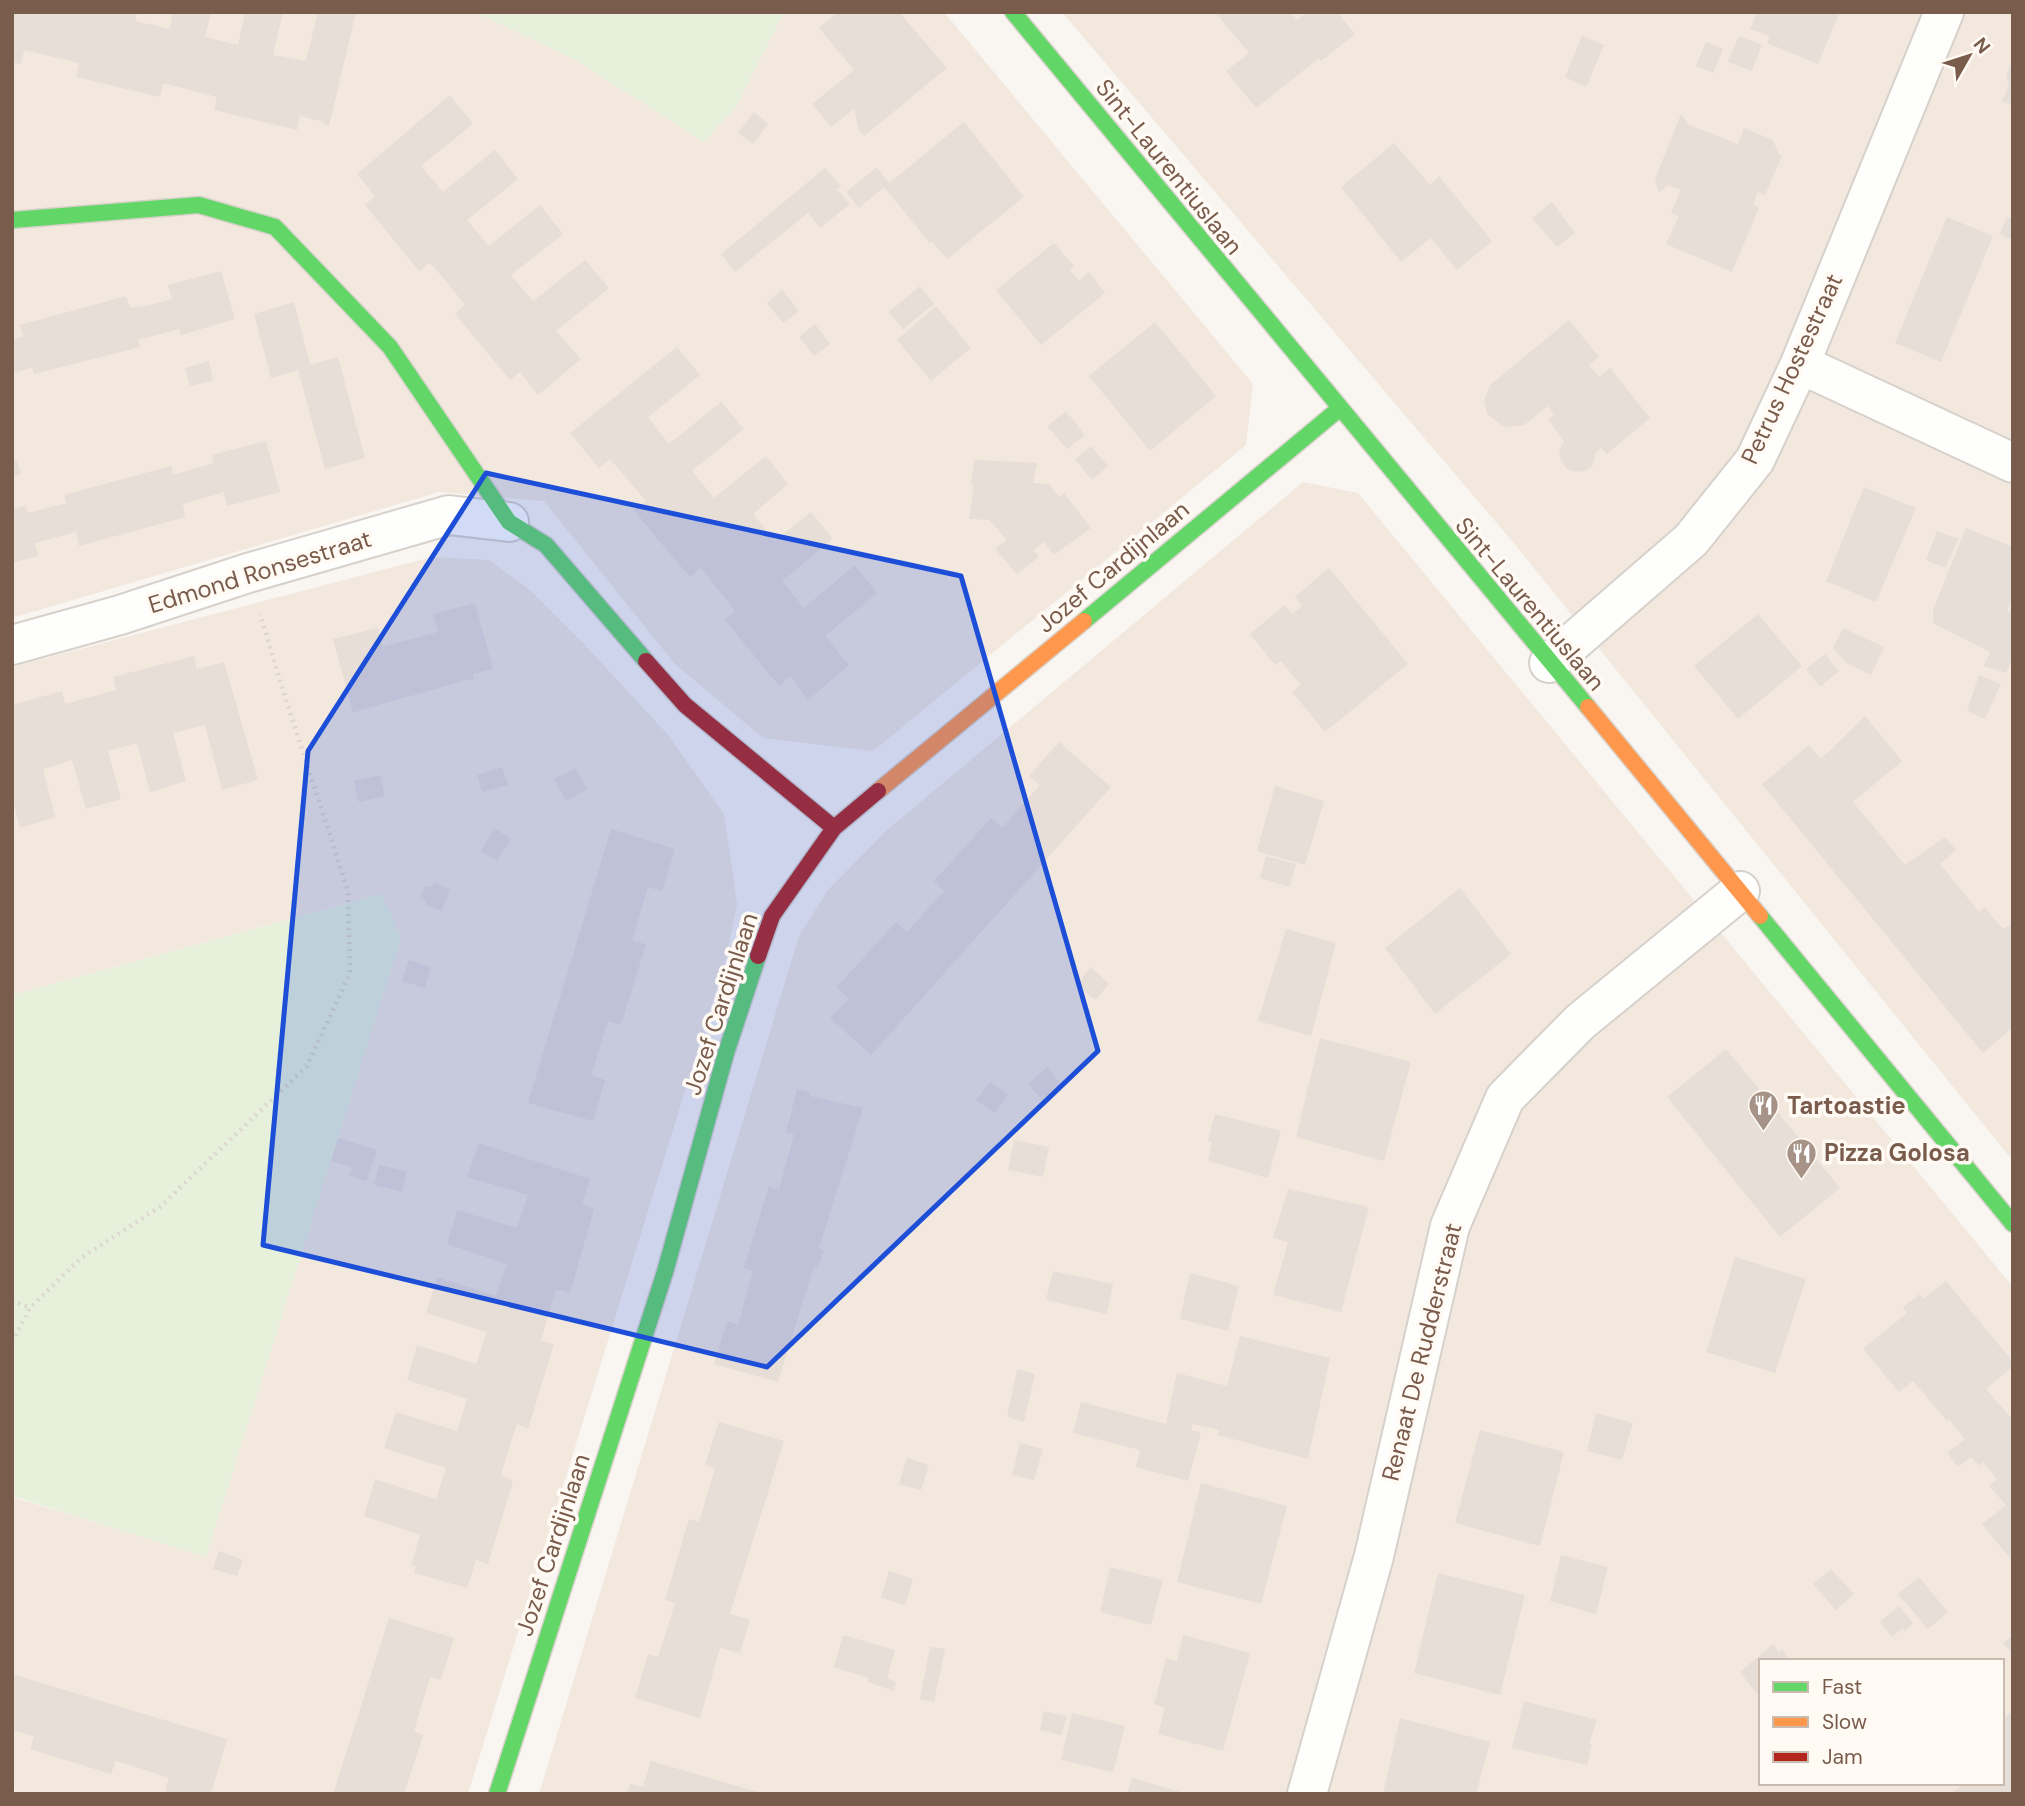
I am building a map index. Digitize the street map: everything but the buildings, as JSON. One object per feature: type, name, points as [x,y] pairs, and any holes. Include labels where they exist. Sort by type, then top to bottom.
[{"type":"street","name":"Sint-Laurentiuslaan","points":[[1013,12],[2013,1224]]},
{"type":"street","name":"Petrus Hostestraat","points":[[1549,663],[1690,540],[1755,460],[1800,364],[1944,12]]},
{"type":"street","name":"Edmond Ronsestraat","points":[[12,220],[199,205],[275,227],[390,347],[509,522],[546,545],[685,705],[834,828]]},
{"type":"street","points":[[1800,364],[2013,463]]},
{"type":"street","name":"Jozef Cardijnlaan","points":[[497,1794],[664,1272],[726,1053],[772,916],[834,828],[1339,409]]},
{"type":"street","name":"Edmond Ronsestraat","points":[[12,645],[449,515],[509,522]]},
{"type":"street","name":"Renaat De Rudderstraat","points":[[1307,1794],[1374,1556],[1450,1226],[1505,1098],[1580,1022],[1740,891]]},
{"type":"path","points":[[12,1342],[30,1308],[81,1258],[160,1207],[307,1066],[350,973],[348,891],[248,573]]},
{"type":"path","points":[[12,1300],[30,1308]]},
{"type":"highlighted area","points":[[486,473],[961,576],[1098,1051],[767,1367],[263,1245],[308,751]]},
{"type":"shaded area","points":[[12,12],[475,12],[572,58],[736,107],[784,12],[944,12],[1253,384],[1246,445],[873,751],[763,738],[674,663],[544,501],[439,492],[12,618]]},
{"type":"shaded area","points":[[1062,12],[2013,12],[2013,1161],[1517,547]]},
{"type":"shaded area","points":[[1303,482],[1358,493],[2013,1287],[2013,1794],[539,1794],[799,936],[828,890],[886,831]]},
{"type":"shaded area","points":[[432,557],[489,560],[530,590],[668,735],[724,814],[737,904],[726,958],[468,1794],[24,1794],[12,1790],[12,1497],[206,1556],[401,938],[381,894],[12,995],[12,667]]},
{"type":"green space","points":[[475,12],[784,12],[736,107],[704,142],[572,58]]},
{"type":"green space","points":[[382,894],[401,938],[206,1557],[12,1496],[12,995]]},
{"type":"traffic: fast","points":[[1013,12],[1588,707]]},
{"type":"traffic: fast","points":[[12,220],[199,205],[275,227],[390,347],[509,522],[546,545],[646,661]]},
{"type":"traffic: fast","points":[[1084,621],[1339,409]]},
{"type":"traffic: fast","points":[[1760,916],[2013,1224]]},
{"type":"traffic: fast","points":[[497,1794],[665,1272],[726,1053],[758,956]]},
{"type":"traffic: slow","points":[[878,791],[1084,621]]},
{"type":"traffic: slow","points":[[1588,707],[1760,916]]},
{"type":"traffic: jam","points":[[646,661],[685,705],[834,828]]},
{"type":"traffic: jam","points":[[758,956],[772,916],[834,828],[878,791]]},
{"type":"place","name":"Tartoastie","points":[[1764,1133]]},
{"type":"place","name":"Pizza Golosa","points":[[1801,1180]]}]
